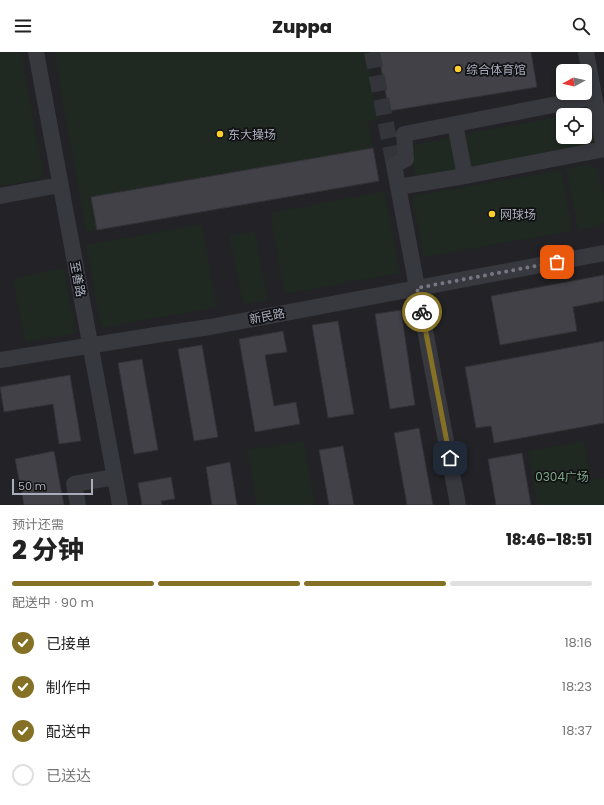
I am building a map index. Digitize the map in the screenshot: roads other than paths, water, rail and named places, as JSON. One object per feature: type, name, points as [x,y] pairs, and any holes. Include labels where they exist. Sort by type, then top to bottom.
[{"type":"street","name":"至善路","points":[[36,52],[120,505]]},
{"type":"street","points":[[398,187],[465,176],[604,149],[586,52]]},
{"type":"street","points":[[458,505],[394,165],[406,159],[404,134],[594,97]]},
{"type":"street","points":[[455,124],[465,176]]},
{"type":"street","points":[[0,196],[60,185]]},
{"type":"street","name":"新民路","points":[[0,360],[210,327],[604,253]]},
{"type":"street","points":[[78,505],[74,484],[115,477]]},
{"type":"tunnel","points":[[372,52],[394,165]]},
{"type":"place","name":"综合体育馆","points":[[458,69]]},
{"type":"place","name":"东大操场","points":[[220,134]]},
{"type":"place","name":"网球场","points":[[492,214]]},
{"type":"park label","name":"0304广场","points":[[562,476]]}]
